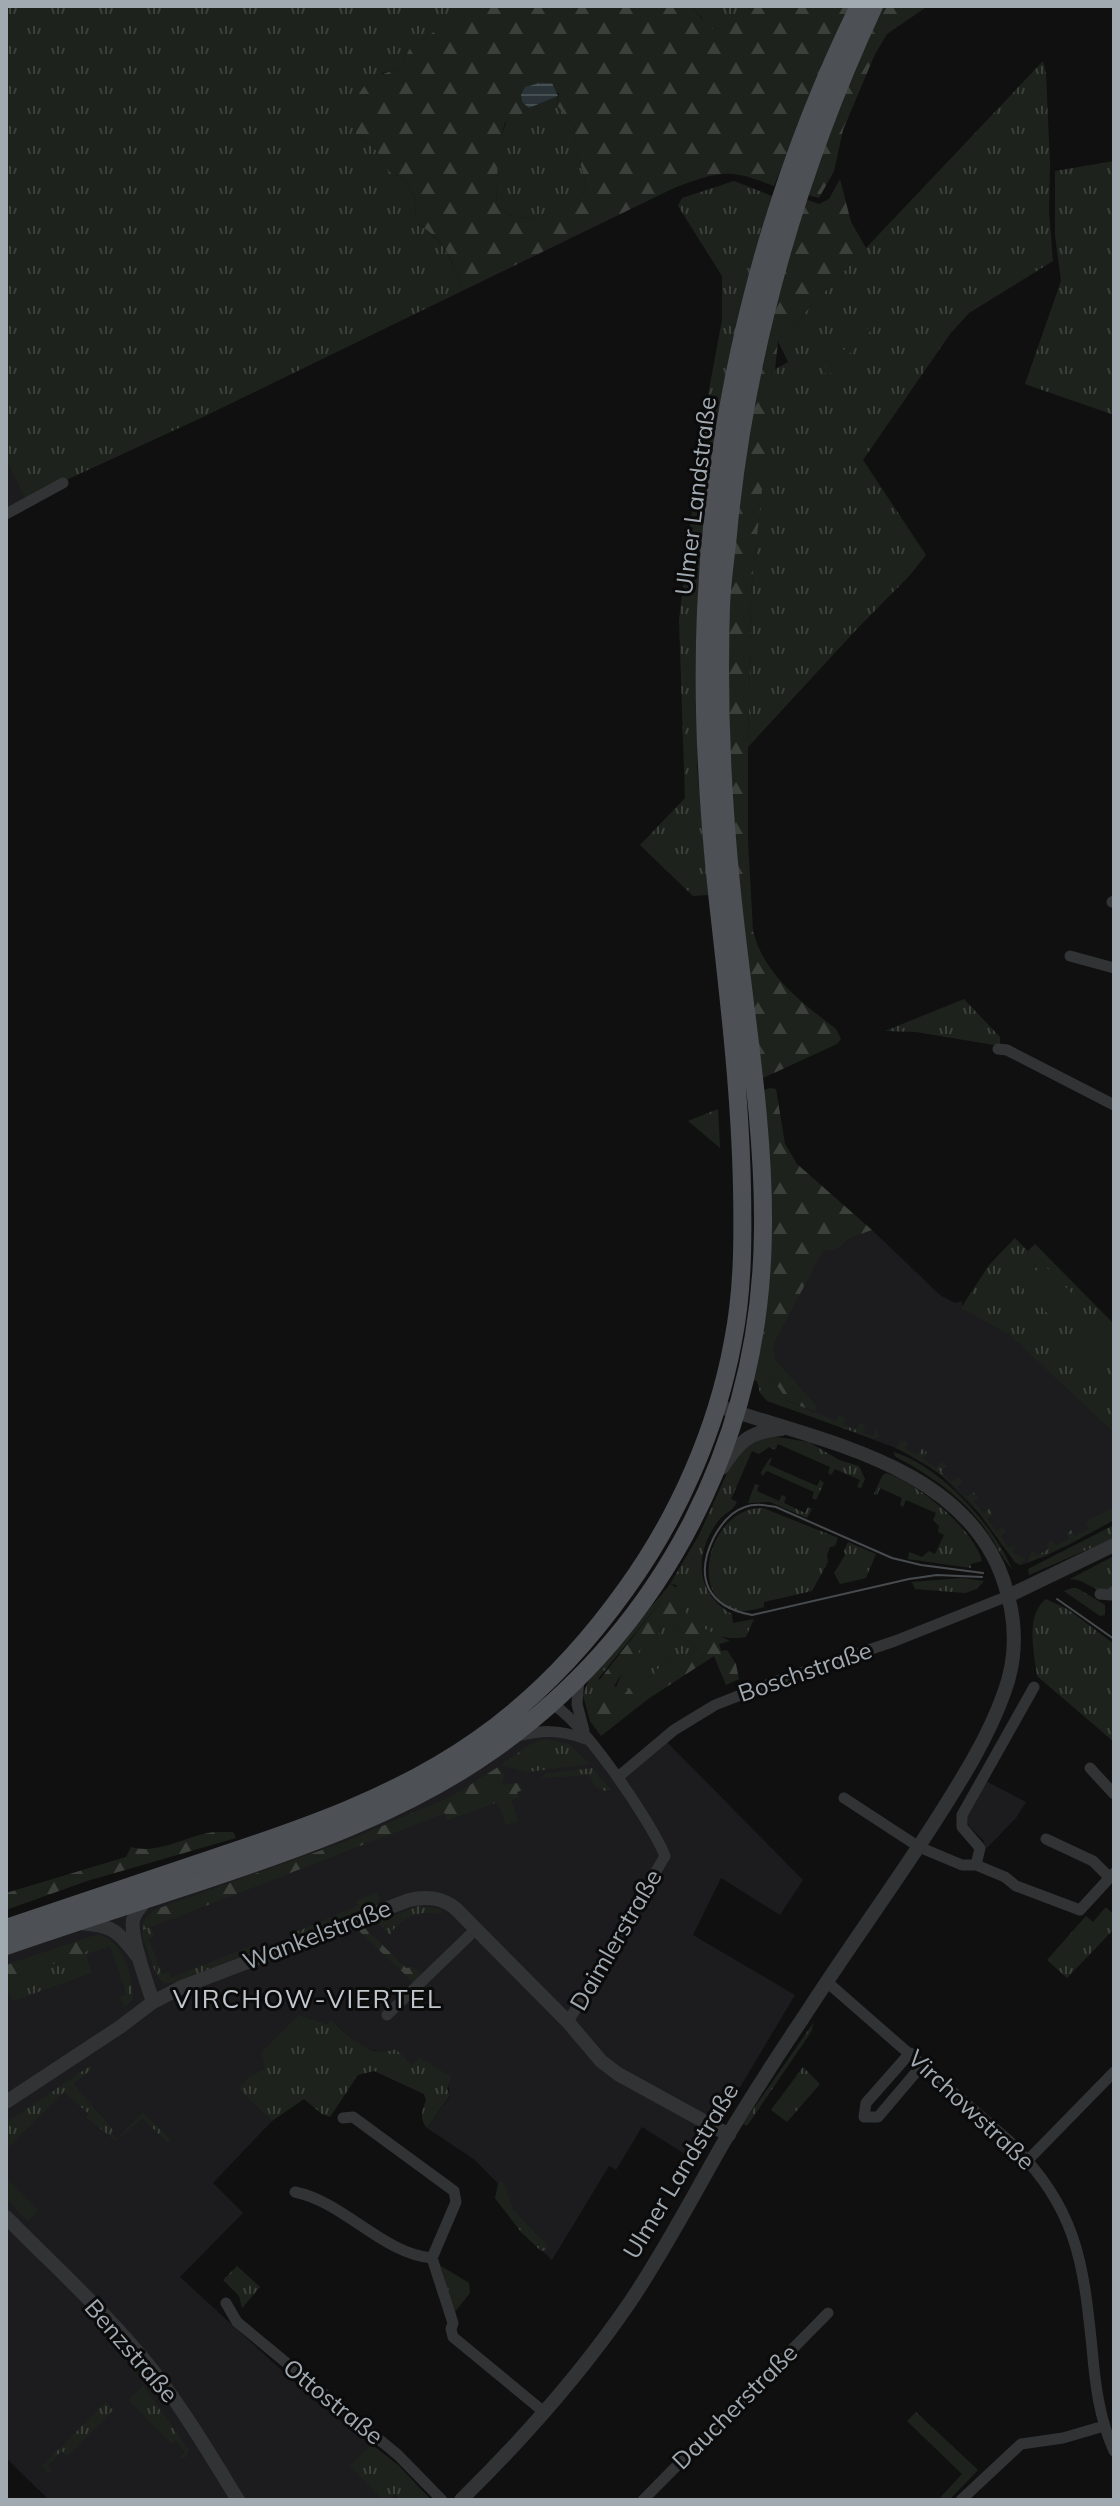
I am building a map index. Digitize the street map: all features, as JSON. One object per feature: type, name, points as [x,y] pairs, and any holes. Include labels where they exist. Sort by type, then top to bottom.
[{"type":"main road","points":[[6,1946],[260,1861],[363,1821],[429,1790],[509,1738],[551,1703],[606,1649],[680,1548],[712,1483],[737,1412],[756,1314],[763,1231],[746,1090],[721,757],[721,602],[737,445],[784,211],[834,56],[859,6]]},
{"type":"main road","points":[[795,177],[874,6]]},
{"type":"main road","name":"Ulmer Landstraße","points":[[746,1090],[731,1012],[705,763],[706,608],[721,450],[751,298],[784,211]]},
{"type":"main road","points":[[6,1928],[257,1844],[367,1802],[449,1759],[482,1737],[533,1697],[580,1648],[643,1566],[678,1501],[718,1406],[734,1340],[739,1298],[746,1090]]},
{"type":"street","points":[[6,514],[63,483]]},
{"type":"street","points":[[1070,956],[1114,968]]},
{"type":"street","points":[[998,1049],[1007,1050],[1068,1079],[1114,1105]]},
{"type":"street","name":"Ulmer Landstraße","points":[[461,2500],[585,2365],[638,2289],[729,2135],[827,1982],[919,1847],[979,1749],[1012,1669],[1013,1619],[1001,1573],[981,1535],[953,1504],[933,1488],[853,1450],[718,1406]]},
{"type":"street","points":[[712,1483],[736,1446],[746,1438],[785,1428]]},
{"type":"street","points":[[1008,1596],[1114,1545]]},
{"type":"street","points":[[1100,1594],[1110,1595],[1114,1591]]},
{"type":"street","name":"Boschstraße","points":[[618,1777],[663,1738],[715,1705],[895,1641],[1008,1596]]},
{"type":"street","name":"Daimlerstraße","points":[[579,1677],[577,1704],[586,1739]]},
{"type":"street","points":[[976,1865],[980,1848],[962,1827],[962,1815],[1034,1687]]},
{"type":"street","name":"Daimlerstraße","points":[[533,1697],[551,1703],[563,1712],[618,1777],[655,1833],[665,1856],[568,2022]]},
{"type":"street","points":[[509,1738],[547,1730],[586,1739]]},
{"type":"street","points":[[1090,1768],[1114,1794]]},
{"type":"street","points":[[844,1798],[919,1847],[962,1865],[976,1865],[1005,1877],[1016,1886],[1080,1910],[1112,1876],[1093,1861],[1046,1839]]},
{"type":"street","name":"Wankelstraße","points":[[153,2002],[182,1987],[414,1898],[431,1897],[446,1902],[476,1929],[568,2022],[601,2061],[618,2074],[729,2135]]},
{"type":"street","points":[[6,2102],[153,2002],[132,1922],[147,1899]]},
{"type":"street","points":[[75,1923],[111,1927],[140,1959]]},
{"type":"street","points":[[387,2015],[476,1929]]},
{"type":"street","name":"Virchowstraße","points":[[827,1982],[1028,2160],[1050,2190],[1075,2238],[1086,2288],[1095,2383],[1104,2426],[1114,2451]]},
{"type":"street","points":[[910,2053],[866,2103],[864,2117],[878,2117],[923,2064]]},
{"type":"street","points":[[1028,2160],[1114,2072]]},
{"type":"street","points":[[343,2118],[353,2117],[454,2191],[456,2202],[432,2258],[453,2323],[453,2337],[544,2412]]},
{"type":"street","points":[[295,2192],[314,2196],[382,2238],[422,2257],[432,2258]]},
{"type":"street","name":"Benzstraße","points":[[6,2217],[153,2370],[181,2408],[238,2500]]},
{"type":"street","name":"Ottostraße","points":[[226,2303],[237,2322],[398,2455],[442,2500]]},
{"type":"street","name":"Daucherstraße","points":[[643,2500],[828,2313]]},
{"type":"street","points":[[961,2500],[1021,2444],[1063,2438],[1104,2426]]},
{"type":"shaded area","points":[[552,83],[558,96],[529,108],[522,102],[521,95],[525,87]]},
{"type":"shaded area","points":[[6,460],[25,499],[6,510]]},
{"type":"shaded area","points":[[872,1230],[940,1295],[955,1303],[962,1301],[962,1308],[1009,1333],[1114,1433],[1114,1520],[1046,1556],[1021,1565],[1015,1563],[985,1519],[938,1472],[896,1448],[812,1417],[817,1406],[775,1359],[773,1351],[776,1340],[823,1249],[836,1250],[850,1238]]},
{"type":"shaded area","points":[[547,1730],[586,1739],[618,1777],[663,1738],[803,1880],[780,1915],[721,1878],[693,1935],[795,1995],[696,2161],[642,2127],[616,2170],[609,2166],[552,2260],[521,2232],[495,2198],[501,2187],[475,2160],[427,2128],[450,2096],[448,2083],[412,2066],[393,2052],[361,2047],[331,2020],[327,2024],[299,2015],[265,2069],[251,2075],[239,2088],[272,2121],[213,2183],[243,2213],[180,2277],[313,2399],[398,2465],[431,2500],[49,2500],[6,2458],[6,1946]]},
{"type":"shaded area","points":[[986,1781],[1026,1802],[1016,1818],[986,1849],[983,1840],[969,1826],[966,1816]]},
{"type":"green space","points":[[6,6],[472,6],[410,48],[399,69],[382,73],[356,134],[376,150],[389,171],[404,179],[416,200],[415,221],[434,236],[446,251],[462,291],[203,417],[25,499],[6,460]]},
{"type":"green space","points":[[472,6],[691,6],[702,19],[710,21],[712,29],[736,22],[756,6],[851,6],[825,60],[774,186],[734,174],[714,175],[689,182],[462,291],[446,251],[434,236],[415,221],[416,200],[404,179],[389,171],[376,150],[356,134],[354,109],[361,91],[376,77],[399,69],[410,48]],"holes":[[[525,87],[559,93],[557,105],[575,129],[587,190],[543,216],[520,217],[508,213],[497,206],[494,148],[505,122],[515,120],[529,108],[522,102]]]},
{"type":"green space","points":[[691,6],[756,6],[736,22],[712,29]]},
{"type":"green space","points":[[883,6],[928,6],[887,34],[875,54],[843,130],[834,171],[819,198],[808,195],[860,56]]},
{"type":"green space","points":[[1043,61],[1053,261],[969,313],[950,334],[863,460],[926,555],[748,747],[751,592],[774,370],[788,362],[778,341]]},
{"type":"green space","points":[[558,96],[557,105],[575,129],[587,190],[544,216],[520,217],[509,213],[497,206],[497,169],[493,148],[506,122]]},
{"type":"green space","points":[[1114,161],[1114,415],[1025,384],[1061,281],[1055,235],[1055,171]]},
{"type":"green space","points":[[840,179],[851,222],[866,248],[778,341],[751,592],[748,841],[753,931],[758,947],[775,974],[836,1029],[841,1039],[837,1044],[763,1078],[746,963],[727,752],[730,562],[751,394],[805,199],[819,204],[829,199]]},
{"type":"green space","points":[[734,181],[772,196],[743,299],[698,607],[697,766],[708,895],[693,896],[640,845],[685,798],[679,620],[702,427],[722,320],[722,276],[678,206],[682,198]]},
{"type":"green space","points":[[895,304],[832,373],[826,375],[824,368]]},
{"type":"green space","points":[[964,999],[1000,1037],[1000,1046],[916,1032],[885,1031]]},
{"type":"green space","points":[[776,1089],[785,1144],[797,1164],[872,1230],[850,1238],[836,1250],[823,1250],[776,1340],[773,1351],[775,1359],[817,1406],[815,1412],[788,1401],[757,1357],[764,1090]]},
{"type":"green space","points":[[718,1109],[720,1148],[688,1121]]},
{"type":"green space","points":[[1015,1238],[1028,1251],[1035,1244],[1114,1324],[1114,1433],[1009,1334],[961,1308],[989,1265]]},
{"type":"green space","points":[[1043,1264],[1076,1298],[1054,1320],[1021,1286]]},
{"type":"green space","points":[[1100,1316],[1114,1330],[1114,1334],[1087,1362],[1070,1346]]},
{"type":"green space","points":[[757,1357],[788,1401],[835,1421],[839,1415],[845,1418],[843,1425],[857,1430],[860,1423],[865,1425],[863,1433],[873,1436],[876,1429],[879,1436],[874,1439],[767,1401],[760,1393],[757,1381],[752,1380]]},
{"type":"green space","points":[[770,1436],[809,1442],[839,1460],[859,1466],[865,1479],[861,1488],[857,1487],[860,1480],[835,1469],[831,1475],[828,1473],[830,1467],[778,1444],[775,1450],[769,1447],[759,1454],[752,1451],[731,1499],[737,1502],[719,1520],[705,1545],[702,1571],[710,1595],[732,1614],[733,1623],[754,1619],[746,1637],[714,1635],[692,1622],[685,1612],[676,1585],[670,1584],[699,1535],[733,1460],[749,1443]]},
{"type":"green space","points":[[906,1441],[905,1449],[918,1455],[922,1449],[927,1452],[923,1459],[936,1468],[941,1462],[946,1466],[941,1472],[952,1482],[958,1477],[962,1481],[957,1487],[967,1497],[973,1492],[978,1497],[973,1502],[983,1513],[989,1509],[993,1514],[987,1519],[996,1531],[1003,1527],[1006,1532],[1001,1536],[1008,1548],[1015,1545],[1013,1553],[1023,1558],[1027,1552],[1021,1565],[959,1490],[925,1464],[896,1448],[900,1442]]},
{"type":"green space","points":[[893,1452],[929,1470],[963,1499],[992,1534],[1012,1569],[984,1527],[955,1496]]},
{"type":"green space","points":[[770,1458],[769,1465],[817,1486],[820,1480],[824,1483],[816,1500],[812,1498],[814,1492],[767,1471],[762,1476],[761,1472]]},
{"type":"green space","points":[[886,1473],[913,1486],[943,1509],[968,1535],[982,1561],[971,1564],[971,1568],[908,1559],[909,1552],[922,1557],[929,1551],[935,1554],[944,1535],[938,1532],[939,1526],[933,1520],[936,1513],[906,1500],[903,1507],[900,1505],[902,1498],[880,1488],[877,1495],[874,1494]]},
{"type":"green space","points":[[755,1484],[759,1485],[757,1491],[779,1501],[782,1495],[786,1497],[784,1503],[805,1513],[808,1507],[812,1509],[807,1518],[770,1502],[748,1503]]},
{"type":"green space","points":[[1114,1507],[1114,1520],[1027,1563],[1032,1550],[1036,1556],[1049,1549],[1047,1543],[1052,1540],[1056,1546],[1069,1539],[1067,1533],[1071,1530],[1075,1536],[1089,1529],[1086,1522]]},
{"type":"green space","points":[[763,1508],[838,1538],[835,1546],[830,1547],[828,1562],[812,1591],[764,1602],[764,1607],[739,1611],[723,1604],[713,1591],[709,1574],[710,1555],[717,1538],[729,1522],[744,1512]]},
{"type":"green space","points":[[1114,1525],[1114,1538],[1029,1575],[1028,1569]]},
{"type":"green space","points":[[848,1542],[876,1554],[866,1578],[840,1584],[834,1573],[845,1555]]},
{"type":"green space","points":[[1114,1556],[1114,1585],[1107,1591],[1070,1579]]},
{"type":"green space","points":[[963,1578],[984,1581],[977,1589],[965,1593],[915,1589],[912,1582]]},
{"type":"green space","points":[[670,1584],[681,1590],[683,1608],[693,1623],[730,1641],[719,1644],[721,1651],[727,1650],[736,1664],[739,1679],[726,1685],[714,1656],[648,1699],[601,1736],[590,1721],[599,1702],[609,1697],[619,1701],[629,1688],[651,1676],[665,1662],[675,1656],[696,1652],[697,1647],[683,1638],[670,1622],[666,1622],[652,1641],[638,1651],[644,1666],[640,1672],[634,1676],[622,1673],[611,1691],[604,1691],[598,1682],[661,1601]]},
{"type":"green space","points":[[1072,1588],[1105,1605],[1105,1615],[1100,1616],[1064,1591]]},
{"type":"green space","points":[[662,1594],[661,1601],[598,1679],[616,1687],[622,1673],[628,1673],[642,1661],[638,1651],[657,1635],[666,1622],[670,1622],[683,1638],[697,1647],[696,1652],[675,1656],[665,1662],[651,1676],[629,1688],[619,1701],[599,1702],[590,1721],[583,1695],[589,1679]]},
{"type":"green space","points":[[1046,1599],[1069,1610],[1114,1644],[1114,1742],[1037,1676],[1033,1624],[1039,1606]]},
{"type":"green space","points":[[545,1739],[569,1744],[589,1764],[528,1772],[501,1765],[531,1744]]},
{"type":"green space","points":[[498,1767],[504,1775],[502,1785],[518,1783],[523,1790],[517,1792],[519,1797],[511,1800],[518,1821],[506,1825],[498,1802],[448,1820],[445,1813],[143,1930],[144,1921],[154,1910],[347,1841],[451,1797]]},
{"type":"green space","points":[[592,1768],[610,1789],[605,1791],[595,1787],[591,1777],[585,1775],[542,1778],[544,1774]]},
{"type":"green space","points":[[215,1832],[233,1832],[236,1838],[87,1881],[6,1910],[6,1893],[126,1857],[131,1847],[163,1847]]},
{"type":"green space","points":[[377,1892],[379,1900],[376,1904],[300,1934],[296,1932],[358,1906],[356,1901]]},
{"type":"green space","points":[[419,1906],[442,1910],[441,1914],[412,1916],[394,1928],[390,1935],[377,1922]]},
{"type":"green space","points":[[1106,1907],[1114,1915],[1114,1929],[1067,1978],[1047,1960],[1086,1916],[1093,1922]]},
{"type":"green space","points":[[150,1927],[154,1936],[148,1938],[162,1974],[168,1972],[171,1978],[252,1946],[253,1951],[178,1982],[164,1983],[156,1974],[142,1935],[143,1930]]},
{"type":"green space","points":[[365,1928],[406,1968],[413,1967],[421,1974],[413,1982],[359,1931]]},
{"type":"green space","points":[[99,1934],[102,1940],[95,1947],[6,1982],[6,1965]]},
{"type":"green space","points":[[99,1935],[114,1944],[124,1958],[133,1994],[125,2007],[120,1998],[127,1994],[110,1946],[86,1954],[91,1973],[13,2001],[10,1994],[6,1995],[6,1982],[87,1951],[96,1945],[101,1938]]},
{"type":"green space","points":[[299,2015],[327,2024],[331,2020],[368,2049],[386,2052],[396,2049],[412,2066],[420,2058],[451,2077],[447,2089],[450,2095],[427,2128],[422,2118],[426,2100],[424,2094],[374,2071],[358,2075],[330,2117],[304,2099],[272,2121],[238,2088],[251,2075],[265,2069],[262,2052]]},
{"type":"green space","points":[[814,2022],[811,2032],[747,2126],[743,2124]]},
{"type":"green space","points":[[90,2066],[92,2069],[73,2084],[113,2130],[111,2133],[117,2139],[143,2113],[170,2139],[167,2142],[142,2118],[116,2141],[86,2117],[89,2114],[64,2092],[6,2149],[6,2123]]},
{"type":"green space","points":[[803,2067],[820,2084],[787,2122],[771,2110]]},
{"type":"green space","points":[[6,2178],[38,2210],[28,2221],[6,2197]]},
{"type":"green space","points":[[501,2181],[513,2210],[547,2245],[547,2250],[541,2251],[521,2232],[495,2198]]},
{"type":"green space","points":[[237,2266],[260,2287],[242,2308],[239,2296],[223,2280]]},
{"type":"green space","points":[[441,2266],[469,2283],[470,2293],[454,2313]]},
{"type":"green space","points":[[143,2386],[189,2450],[186,2457],[180,2458],[185,2452],[176,2441],[172,2444],[129,2400]]},
{"type":"green space","points":[[106,2402],[113,2410],[67,2456],[62,2451],[48,2465],[52,2470],[49,2473],[42,2466]]},
{"type":"green space","points":[[916,2412],[978,2470],[949,2500],[938,2500],[962,2474],[907,2421]]},
{"type":"green space","points":[[372,2445],[398,2465],[431,2500],[401,2500],[395,2494],[389,2500],[383,2500],[350,2466]]},
{"type":"tram line","points":[[982,1577],[937,1575],[909,1579],[752,1615],[724,1605],[715,1597],[705,1577],[705,1565],[714,1537],[726,1519],[740,1509],[760,1505],[776,1507],[892,1558],[983,1573]]},
{"type":"tram line","points":[[1057,1599],[1114,1639]]},
{"type":"district","name":"VIRCHOW-VIERTEL","points":[[308,1999]]}]
